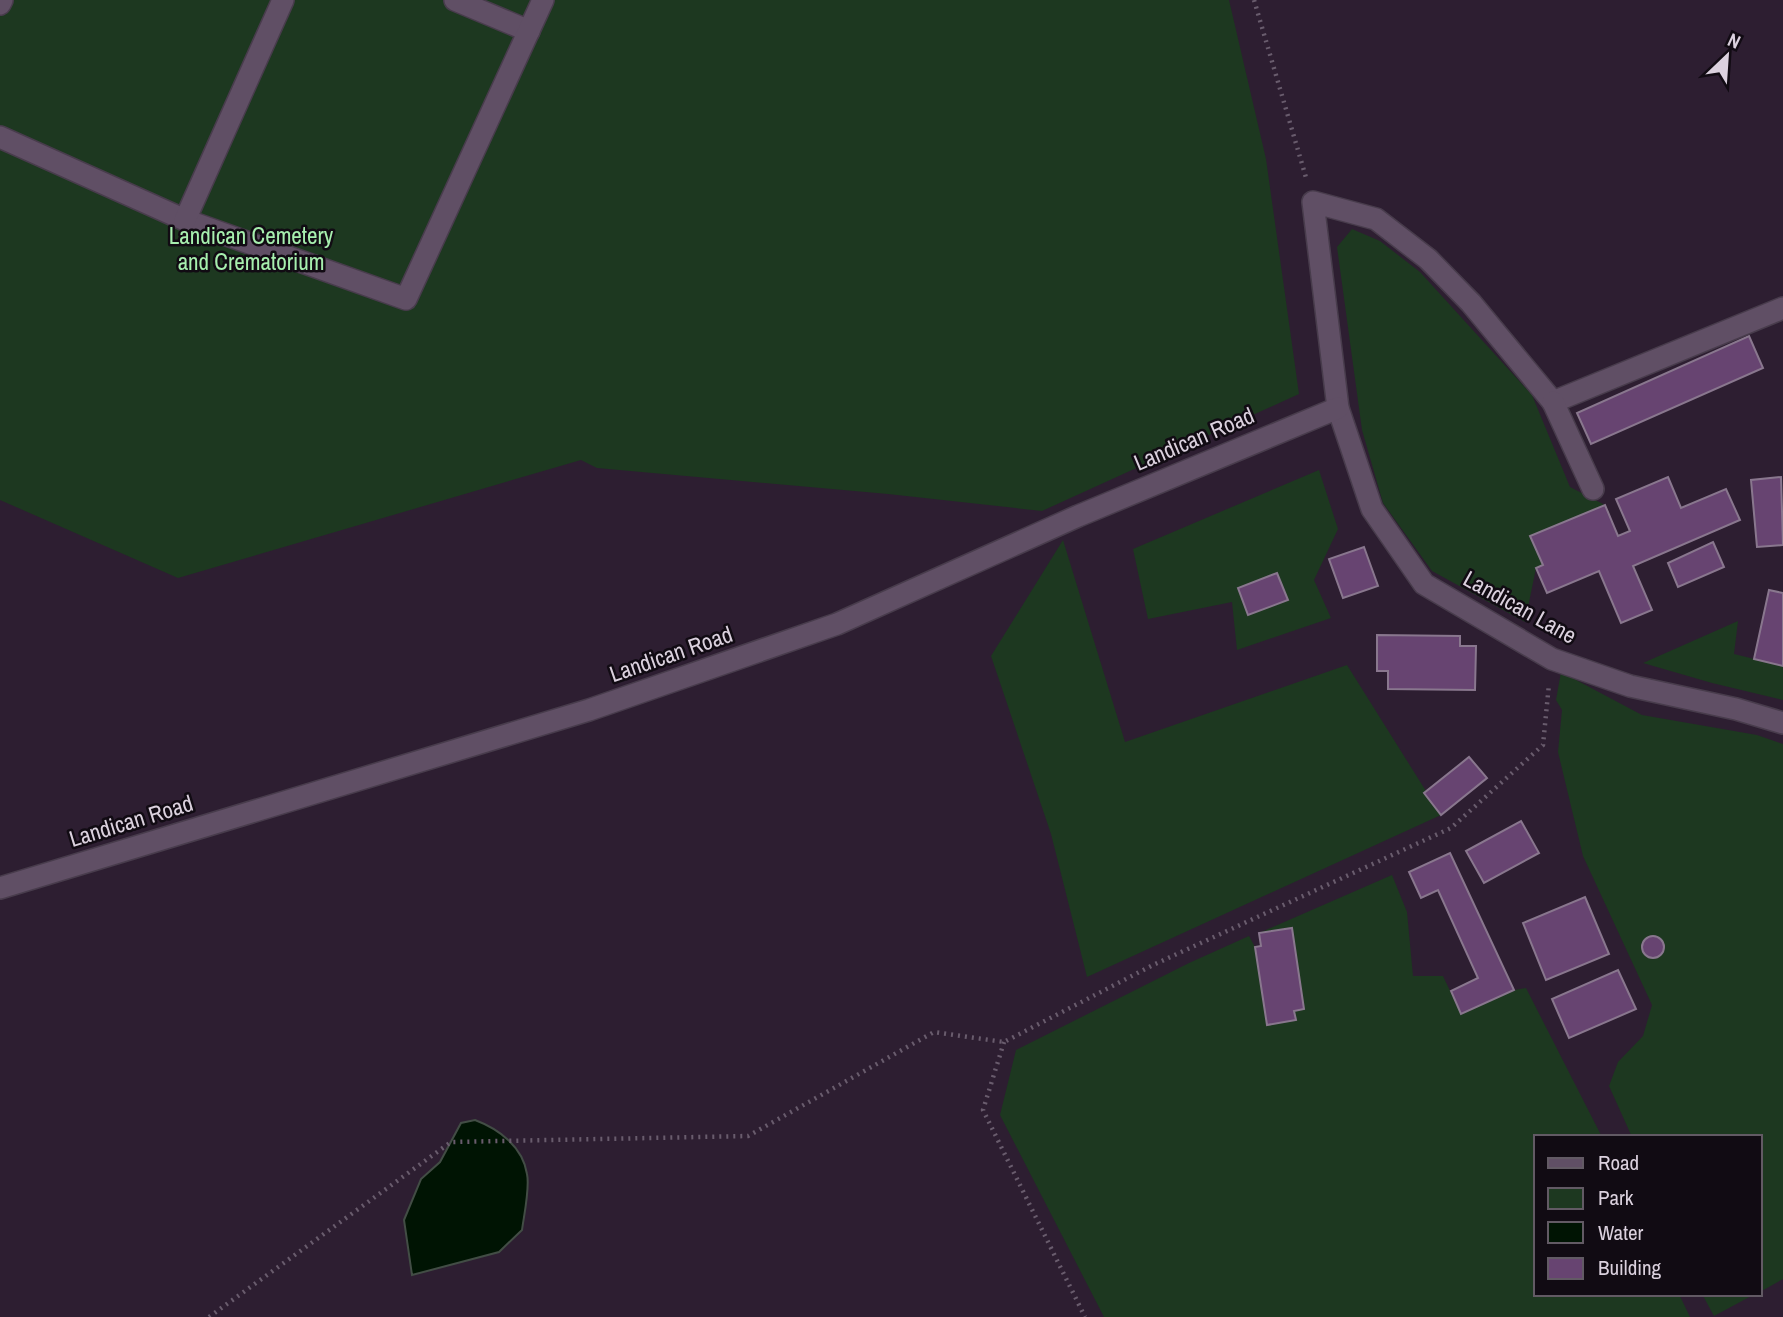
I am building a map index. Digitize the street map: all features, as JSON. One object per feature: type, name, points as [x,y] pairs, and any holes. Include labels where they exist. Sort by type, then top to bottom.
[{"type":"street","points":[[185,220],[283,0]]},
{"type":"street","points":[[455,0],[529,31]]},
{"type":"street","points":[[0,137],[185,220],[406,299],[543,0]]},
{"type":"street","points":[[1313,202],[1376,219],[1428,259],[1471,303],[1553,402],[1593,489]]},
{"type":"street","name":"Landican Lane","points":[[1313,202],[1338,408],[1372,509],[1424,584],[1552,659],[1630,686],[1736,709],[1783,723]]},
{"type":"street","points":[[1553,402],[1783,308]]},
{"type":"street","name":"Landican Road","points":[[0,888],[589,710],[837,624],[1078,516],[1338,408]]},
{"type":"path","points":[[1254,0],[1313,202]]},
{"type":"path","points":[[209,1317],[451,1142],[748,1136],[934,1032],[1004,1042],[1153,965],[1451,828],[1543,745],[1552,659]]},
{"type":"path","points":[[1004,1042],[983,1110],[1085,1317]]},
{"type":"green space","name":"Landican Cemetery and Crematorium","points":[[0,0],[1229,0],[1266,159],[1299,394],[1042,511],[888,494],[597,468],[581,460],[178,578],[0,500]]},
{"type":"green space","points":[[1352,229],[1380,241],[1420,272],[1532,395],[1570,487],[1605,505],[1531,536],[1543,565],[1536,568],[1525,622],[1432,571],[1383,503],[1362,430],[1337,247]]},
{"type":"green space","points":[[1319,470],[1338,529],[1314,580],[1331,618],[1237,650],[1232,602],[1148,619],[1133,549]]},
{"type":"green space","points":[[1063,540],[1125,742],[1347,665],[1441,815],[1087,977],[1051,834],[991,656]]},
{"type":"green space","points":[[1738,621],[1734,654],[1783,666],[1783,700],[1643,663]]},
{"type":"green space","points":[[1561,672],[1642,715],[1757,735],[1783,744],[1783,1279],[1762,1291],[1762,1135],[1631,1135],[1609,1086],[1618,1062],[1643,1036],[1652,1005],[1583,856],[1558,752],[1562,710],[1556,700]]},
{"type":"green space","points":[[1392,875],[1407,912],[1413,976],[1443,976],[1461,1014],[1514,990],[1526,988],[1601,1135],[1534,1135],[1534,1296],[1680,1296],[1690,1317],[1104,1317],[1000,1115],[1016,1050],[1189,963],[1249,936],[1255,947],[1267,1025],[1296,1020],[1294,1011],[1304,1009],[1292,929],[1259,933]]},
{"type":"green space","points":[[1703,1296],[1751,1296],[1714,1316]]},
{"type":"water","points":[[475,1120],[493,1128],[509,1140],[525,1164],[528,1187],[522,1230],[499,1252],[412,1275],[404,1220],[421,1179],[440,1162],[461,1123]]},
{"type":"building","points":[[1749,336],[1763,368],[1591,444],[1577,413]]},
{"type":"building","points":[[1668,477],[1681,508],[1726,489],[1740,520],[1633,566],[1652,610],[1621,623],[1599,571],[1547,593],[1536,568],[1543,565],[1530,536],[1605,505],[1618,536],[1630,531],[1616,499]]},
{"type":"building","points":[[1781,477],[1783,545],[1757,547],[1751,480]]},
{"type":"building","points":[[1713,542],[1724,567],[1678,587],[1668,563]]},
{"type":"building","points":[[1364,547],[1378,586],[1343,598],[1329,559]]},
{"type":"building","points":[[1277,573],[1288,600],[1248,615],[1238,588]]},
{"type":"building","points":[[1769,590],[1783,593],[1783,666],[1754,659]]},
{"type":"building","points":[[1377,635],[1460,636],[1460,646],[1476,646],[1475,690],[1388,689],[1388,671],[1377,671]]},
{"type":"building","points":[[1469,757],[1487,778],[1441,815],[1424,793]]},
{"type":"building","points":[[1521,821],[1539,853],[1484,883],[1466,851]]},
{"type":"building","points":[[1450,853],[1514,990],[1461,1014],[1451,991],[1478,978],[1438,890],[1421,898],[1409,872]]},
{"type":"building","points":[[1585,897],[1609,954],[1546,980],[1523,923]]},
{"type":"building","points":[[1292,928],[1304,1009],[1294,1011],[1296,1020],[1267,1025],[1255,947],[1261,946],[1259,933]]},
{"type":"building","points":[[1649,936],[1657,936],[1664,943],[1664,951],[1657,958],[1649,958],[1642,951],[1642,943]]},
{"type":"building","points":[[1618,970],[1636,1009],[1569,1038],[1552,999]]}]
